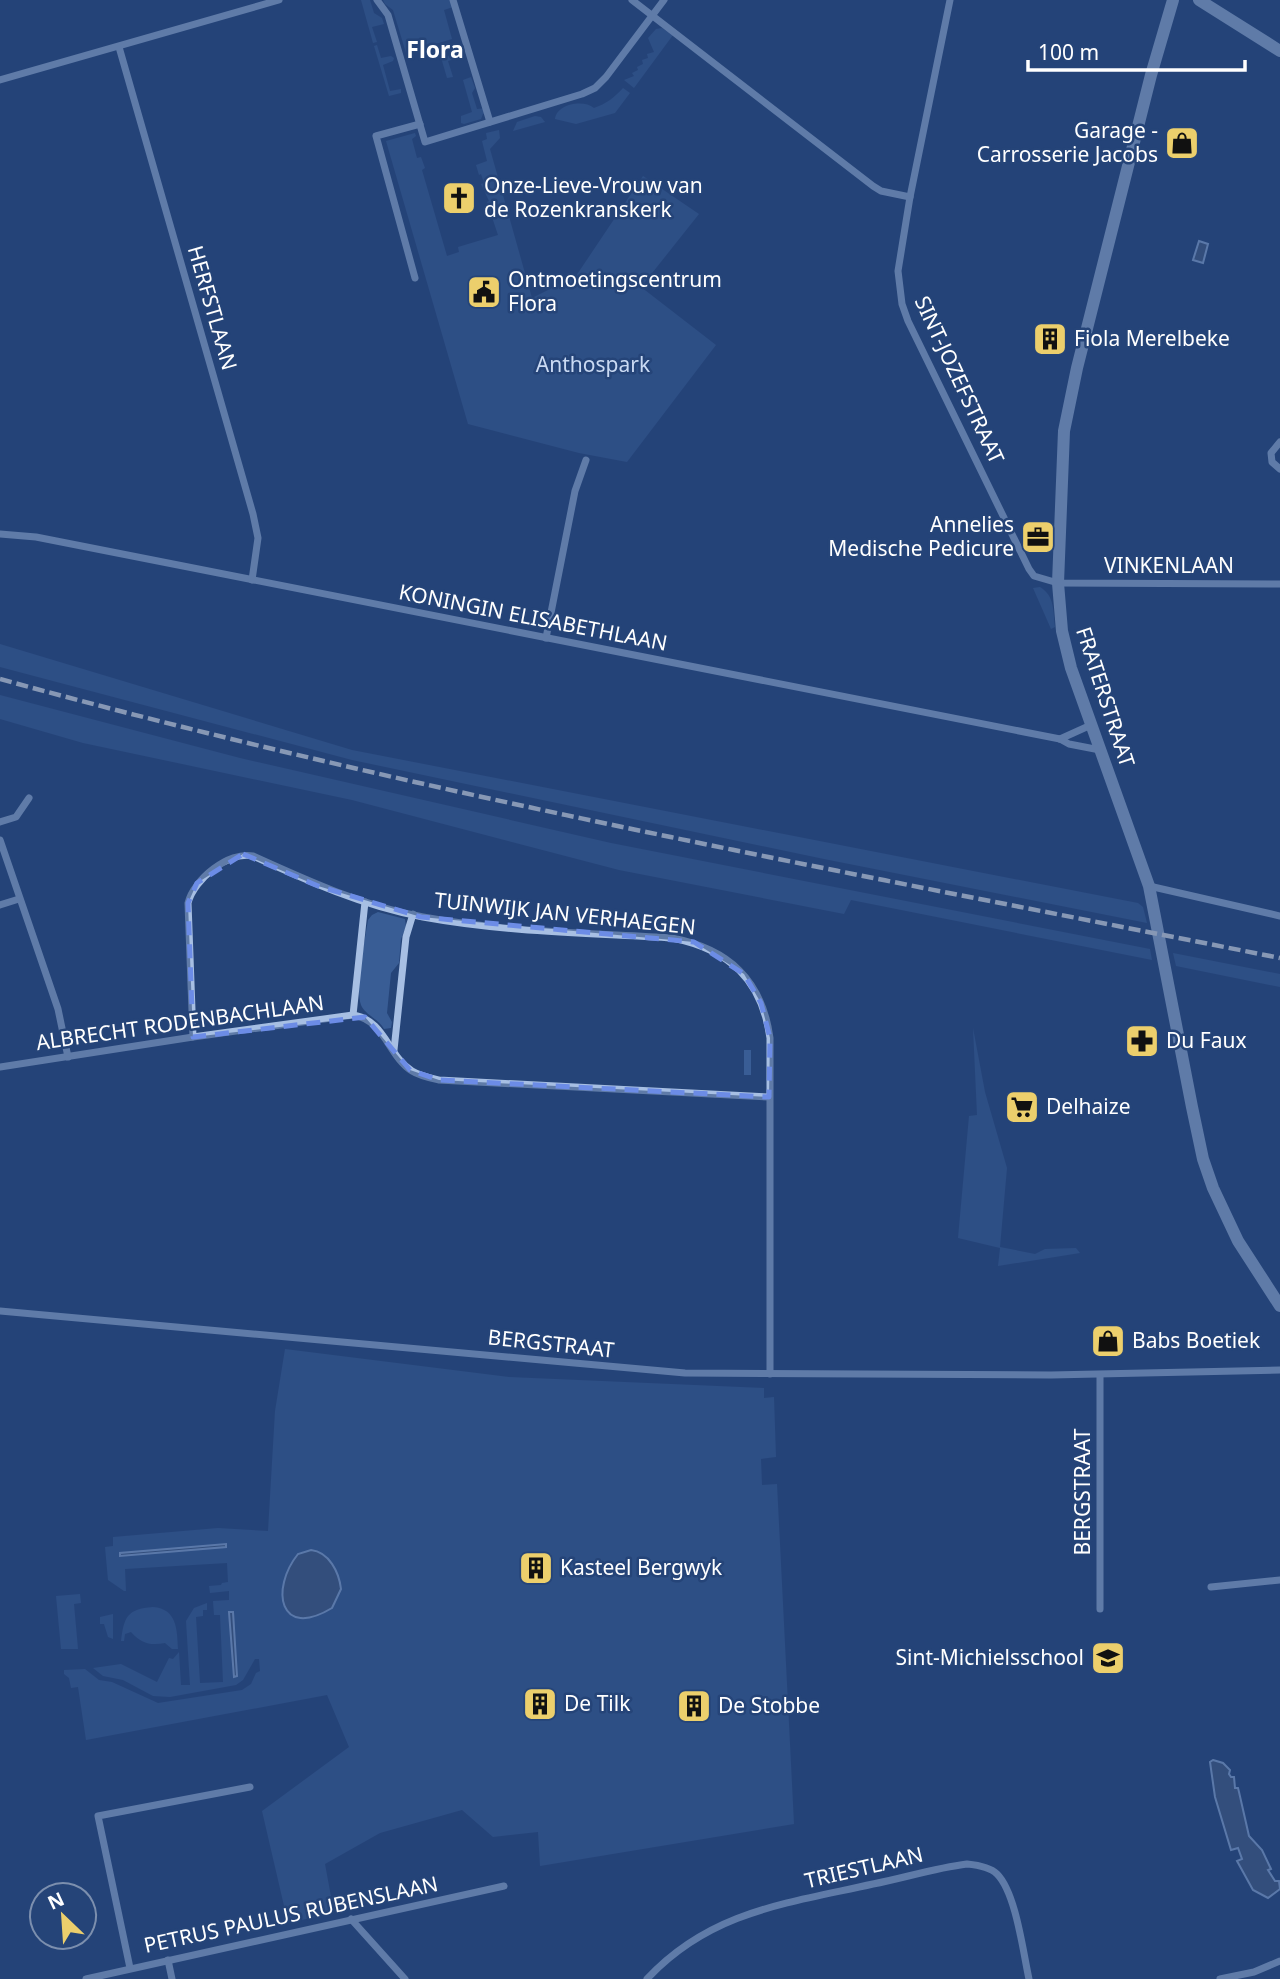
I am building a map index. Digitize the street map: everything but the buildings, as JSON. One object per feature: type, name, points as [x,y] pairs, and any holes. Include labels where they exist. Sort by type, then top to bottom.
[{"type":"street","points":[[0,80],[279,0]]},
{"type":"street","points":[[377,0],[388,15],[425,142],[595,88],[664,0]]},
{"type":"street","points":[[453,0],[490,122]]},
{"type":"street","points":[[632,0],[873,186],[881,191],[910,197]]},
{"type":"street","name":"SINT-JOZEFSTRAAT","points":[[950,0],[910,197],[898,271],[902,304],[1029,569],[1034,576],[1058,583]]},
{"type":"street","name":"FRATERSTRAAT","points":[[1173,0],[1151,75],[1069,402],[1061,462],[1058,583],[1060,616],[1066,652],[1149,886],[1206,1169],[1224,1215],[1280,1306]]},
{"type":"street","points":[[1199,0],[1280,51]]},
{"type":"street","name":"HERFSTLAAN","points":[[119,47],[253,514],[258,538],[252,580]]},
{"type":"street","points":[[415,278],[376,136],[420,124]]},
{"type":"street","points":[[1280,442],[1271,453],[1272,462],[1280,469]]},
{"type":"street","points":[[546,638],[575,491],[586,460]]},
{"type":"street","name":"KONINGIN ELISABETHLAAN","points":[[0,534],[36,537],[1059,739],[1069,744],[1100,750]]},
{"type":"street","name":"VINKENLAAN","points":[[1058,583],[1280,584]]},
{"type":"street","points":[[1059,739],[1091,725]]},
{"type":"street","points":[[0,822],[16,817],[29,798]]},
{"type":"street","points":[[0,840],[58,1009],[68,1057]]},
{"type":"street","name":"TUINWIJK JAN VERHAEGEN","points":[[193,1037],[188,903],[197,883],[231,858],[243,854],[318,886],[413,914],[486,927],[672,938],[694,942],[711,949],[744,974],[766,1014],[771,1038],[770,1374]]},
{"type":"street","points":[[1149,886],[1280,916]]},
{"type":"street","points":[[0,905],[19,899]]},
{"type":"street","points":[[353,1015],[365,902]]},
{"type":"street","name":"TUINWIJK JAN VERHAEGEN","points":[[394,1050],[406,937],[413,914]]},
{"type":"street","name":"ALBRECHT RODENBACHLAAN","points":[[0,1067],[353,1015],[365,1017],[374,1024],[394,1050]]},
{"type":"street","points":[[394,1050],[410,1070],[439,1080],[769,1097]]},
{"type":"street","name":"BERGSTRAAT","points":[[0,1311],[685,1373],[1100,1374],[1280,1370]]},
{"type":"street","name":"BERGSTRAAT","points":[[1100,1374],[1100,1609]]},
{"type":"street","points":[[1211,1587],[1280,1580]]},
{"type":"street","points":[[130,1968],[99,1816],[250,1787]]},
{"type":"street","name":"TRIESTLAAN","points":[[647,1979],[679,1949],[732,1919],[810,1898],[967,1864],[996,1872],[1009,1893],[1029,1979]]},
{"type":"street","name":"PETRUS PAULUS RUBENSLAAN","points":[[86,1979],[504,1886]]},
{"type":"street","points":[[351,1919],[405,1979]]},
{"type":"street","points":[[168,1960],[172,1979]]},
{"type":"street","points":[[1220,1979],[1254,1972],[1280,1961]]},
{"type":"highlighted area","points":[[243,854],[318,886],[421,917],[694,942],[744,974],[761,1003],[770,1038],[769,1097],[439,1080],[410,1070],[365,1017],[193,1037],[188,903],[197,883]]},
{"type":"green space","points":[[361,0],[370,0],[374,13],[382,18],[384,24],[372,27],[377,42],[373,43]]},
{"type":"green space","points":[[383,0],[451,0],[453,7],[444,10],[452,39],[406,53],[393,10]]},
{"type":"green space","points":[[662,28],[673,35],[634,88],[624,80],[634,76],[632,73],[643,64],[642,60],[648,58],[647,54],[654,52],[648,38],[656,29]]},
{"type":"green space","points":[[377,45],[381,58],[394,58],[383,65],[390,91],[401,89],[401,93],[389,96],[374,46]]},
{"type":"green space","points":[[446,52],[447,56],[456,54],[457,58],[448,61],[453,77],[447,78],[440,54]]},
{"type":"green space","points":[[471,77],[477,109],[488,108],[488,112],[483,114],[481,119],[464,124],[461,123],[461,116],[472,112],[463,80]]},
{"type":"green space","points":[[623,88],[630,93],[615,113],[576,124],[555,119],[560,110],[571,104],[584,104],[594,108],[610,100]]},
{"type":"green space","points":[[535,116],[541,117],[545,122],[513,131],[517,122]]},
{"type":"green space","name":"Anthospark","points":[[499,130],[500,138],[490,149],[532,298],[576,276],[643,176],[699,214],[641,287],[716,345],[627,462],[579,453],[468,424],[386,141],[415,133],[416,136],[412,139],[417,158],[421,157],[425,168],[422,170],[447,256],[459,252],[458,247],[498,235],[487,202],[489,201],[481,184],[484,183],[476,165],[487,161],[482,141],[487,139],[486,133]]},
{"type":"green space","points":[[1040,587],[1052,604],[1055,627],[1051,629],[1033,588]]},
{"type":"green space","points":[[0,644],[352,750],[1138,903],[1143,907],[1147,923],[824,859],[352,760],[0,667]]},
{"type":"green space","points":[[0,695],[240,758],[611,843],[1150,949],[1152,960],[851,900],[844,914],[619,870],[352,800],[83,743],[0,719]]},
{"type":"green space","points":[[378,912],[405,919],[406,927],[401,939],[399,963],[391,973],[387,1013],[392,1022],[391,1028],[384,1029],[363,1008],[359,998],[368,920]]},
{"type":"green space","points":[[1173,953],[1280,974],[1280,987],[1176,966]]},
{"type":"green space","points":[[973,1028],[985,1092],[1007,1168],[1000,1247],[1035,1254],[1045,1249],[1076,1248],[1080,1253],[998,1266],[1000,1248],[958,1238],[969,1116],[977,1115]]},
{"type":"green space","points":[[744,1050],[751,1050],[751,1075],[744,1075]]},
{"type":"green space","points":[[285,1349],[509,1377],[764,1388],[764,1398],[774,1397],[776,1457],[761,1459],[762,1485],[777,1484],[794,1824],[540,1866],[538,1832],[493,1837],[462,1810],[380,1833],[325,1864],[334,1913],[288,1923],[262,1811],[349,1747],[327,1695],[86,1740],[78,1687],[71,1688],[64,1670],[85,1669],[99,1680],[112,1682],[158,1703],[242,1690],[251,1684],[256,1673],[260,1671],[259,1659],[255,1659],[243,1680],[236,1685],[170,1697],[153,1696],[123,1680],[103,1676],[93,1668],[121,1664],[157,1682],[169,1658],[173,1659],[179,1652],[181,1685],[190,1685],[186,1621],[194,1608],[207,1603],[203,1616],[196,1617],[200,1683],[223,1682],[220,1615],[214,1615],[213,1601],[229,1600],[229,1591],[210,1593],[209,1586],[228,1582],[227,1563],[125,1569],[124,1591],[108,1580],[105,1547],[113,1546],[113,1537],[218,1528],[268,1531],[275,1411]]},
{"type":"green space","points":[[80,1594],[81,1603],[74,1604],[78,1649],[61,1649],[56,1596]]},
{"type":"green space","points":[[153,1607],[167,1612],[174,1621],[178,1649],[172,1649],[165,1643],[146,1643],[131,1632],[125,1634],[124,1641],[121,1641],[128,1616],[137,1610]]},
{"type":"green space","points":[[113,1614],[113,1639],[108,1637],[104,1624],[100,1624],[100,1617]]},
{"type":"shaded area","points":[[1199,241],[1208,244],[1203,263],[1193,260]]},
{"type":"shaded area","points":[[226,1544],[226,1547],[120,1556],[120,1553]]},
{"type":"shaded area","points":[[311,1550],[323,1555],[332,1564],[341,1589],[332,1608],[314,1616],[300,1618],[291,1614],[285,1606],[282,1595],[284,1582],[298,1554]]},
{"type":"shaded area","points":[[229,1612],[233,1612],[237,1676],[234,1677]]},
{"type":"shaded area","points":[[1213,1760],[1223,1763],[1230,1770],[1231,1777],[1234,1777],[1249,1836],[1262,1850],[1271,1869],[1268,1870],[1275,1881],[1279,1881],[1280,1889],[1268,1898],[1253,1890],[1237,1861],[1242,1859],[1238,1848],[1231,1850],[1215,1797],[1210,1762]]},
{"type":"railway","points":[[0,679],[158,721],[477,796],[798,863],[1280,958]]},
{"type":"place","name":"Garage - Carrosserie Jacobs","points":[[1182,143]]},
{"type":"place","name":"Onze-Lieve-Vrouw van de Rozenkranskerk","points":[[459,198]]},
{"type":"place","name":"Ontmoetingscentrum Flora","points":[[484,292]]},
{"type":"place","name":"Fiola Merelbeke","points":[[1050,339]]},
{"type":"place","name":"Annelies Medische Pedicure","points":[[1038,537]]},
{"type":"place","name":"Du Faux","points":[[1142,1041]]},
{"type":"place","name":"Delhaize","points":[[1022,1107]]},
{"type":"place","name":"Babs Boetiek","points":[[1108,1341]]},
{"type":"place","name":"Kasteel Bergwyk","points":[[536,1568]]},
{"type":"place","name":"Sint-Michielsschool","points":[[1108,1658]]},
{"type":"place","name":"De Tilk","points":[[540,1704]]},
{"type":"place","name":"De Stobbe","points":[[694,1706]]},
{"type":"district","name":"Flora","points":[[435,50]]}]
